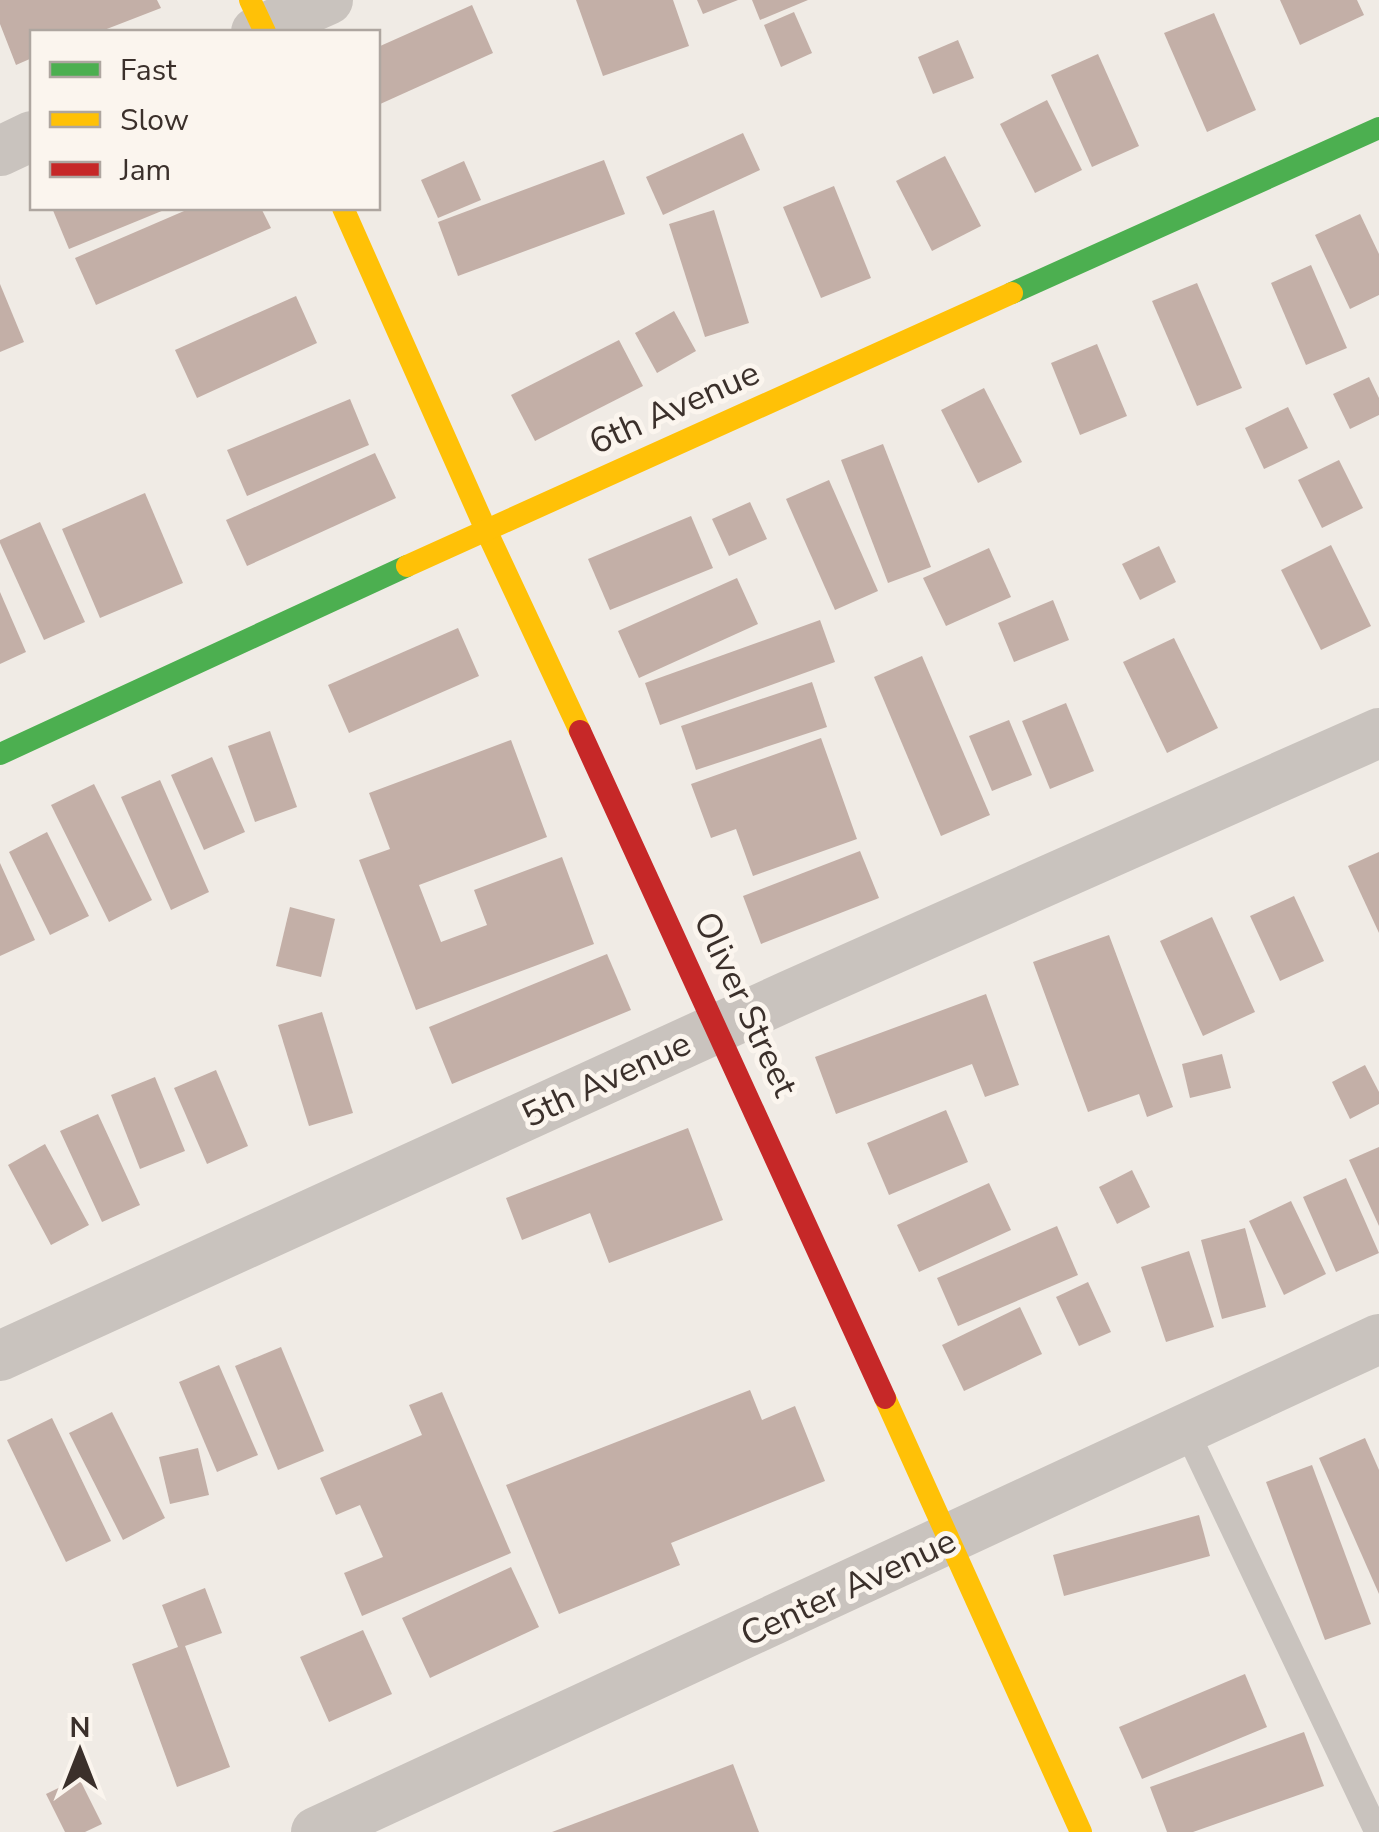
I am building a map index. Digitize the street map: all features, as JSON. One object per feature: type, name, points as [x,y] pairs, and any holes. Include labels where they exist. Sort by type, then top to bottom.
[{"type":"main road","name":"6th Avenue","points":[[0,754],[486,530],[1379,128]]},
{"type":"main road","name":"Oliver Street","points":[[344,210],[486,530],[718,1028],[1081,1832]]},
{"type":"street","points":[[259,24],[328,0]]},
{"type":"street","points":[[0,151],[30,137]]},
{"type":"street","name":"5th Avenue","points":[[0,1356],[718,1028],[1379,733]]},
{"type":"street","name":"Center Avenue","points":[[316,1832],[1379,1340]]},
{"type":"lane","points":[[1186,1430],[1377,1832]]},
{"type":"building","points":[[0,0],[157,0],[161,8],[104,30],[30,30],[30,59],[16,65],[0,24]]},
{"type":"building","points":[[576,0],[673,0],[689,46],[603,76]]},
{"type":"building","points":[[697,0],[738,0],[703,14]]},
{"type":"building","points":[[752,0],[808,0],[760,20]]},
{"type":"building","points":[[1280,0],[1357,0],[1364,15],[1300,45]]},
{"type":"building","points":[[472,5],[493,53],[380,104],[380,46]]},
{"type":"building","points":[[794,12],[812,53],[781,67],[764,25]]},
{"type":"building","points":[[1214,13],[1256,110],[1207,132],[1164,33]]},
{"type":"building","points":[[958,40],[974,78],[933,94],[918,57]]},
{"type":"building","points":[[1098,54],[1139,146],[1092,167],[1051,75]]},
{"type":"building","points":[[1047,100],[1082,170],[1035,193],[1000,124]]},
{"type":"building","points":[[743,133],[760,170],[663,215],[646,177]]},
{"type":"building","points":[[945,156],[981,226],[932,251],[896,181]]},
{"type":"building","points":[[604,160],[625,214],[458,276],[438,222]]},
{"type":"building","points":[[464,161],[481,200],[438,218],[421,180]]},
{"type":"building","points":[[834,186],[871,278],[821,298],[783,207]]},
{"type":"building","points":[[53,210],[164,210],[69,249]]},
{"type":"building","points":[[186,210],[262,210],[271,228],[96,305],[75,258]]},
{"type":"building","points":[[714,210],[749,323],[705,337],[669,224]]},
{"type":"building","points":[[1360,214],[1379,254],[1379,295],[1350,309],[1315,235]]},
{"type":"building","points":[[1311,265],[1347,348],[1306,365],[1271,283]]},
{"type":"building","points":[[1197,283],[1242,388],[1197,406],[1152,301]]},
{"type":"building","points":[[0,284],[24,342],[0,352]]},
{"type":"building","points":[[296,296],[317,343],[197,398],[175,350]]},
{"type":"building","points":[[674,311],[696,351],[657,373],[635,333]]},
{"type":"building","points":[[619,340],[643,386],[535,441],[511,395]]},
{"type":"building","points":[[1097,344],[1127,416],[1080,435],[1051,363]]},
{"type":"building","points":[[1369,377],[1379,398],[1379,415],[1350,429],[1333,394]]},
{"type":"building","points":[[984,388],[1022,462],[978,483],[941,410]]},
{"type":"building","points":[[350,399],[369,445],[247,496],[227,450]]},
{"type":"building","points":[[1288,407],[1308,448],[1264,469],[1245,428]]},
{"type":"building","points":[[883,444],[931,567],[888,583],[841,460]]},
{"type":"building","points":[[375,453],[396,498],[247,566],[226,520]]},
{"type":"building","points":[[1339,460],[1363,508],[1322,528],[1298,480]]},
{"type":"building","points":[[829,480],[878,591],[835,610],[786,499]]},
{"type":"building","points":[[145,493],[183,583],[100,618],[62,529]]},
{"type":"building","points":[[750,502],[767,539],[729,556],[712,519]]},
{"type":"building","points":[[691,516],[713,568],[610,610],[588,559]]},
{"type":"building","points":[[40,522],[85,622],[44,640],[0,543]]},
{"type":"building","points":[[1331,545],[1371,626],[1321,650],[1281,570]]},
{"type":"building","points":[[1159,546],[1176,582],[1140,600],[1122,564]]},
{"type":"building","points":[[989,548],[1011,597],[946,626],[923,578]]},
{"type":"building","points":[[737,578],[758,624],[639,678],[618,631]]},
{"type":"building","points":[[0,592],[26,652],[0,664]]},
{"type":"building","points":[[1053,600],[1069,640],[1014,662],[998,623]]},
{"type":"building","points":[[820,620],[835,662],[660,725],[645,683]]},
{"type":"building","points":[[458,628],[479,676],[349,733],[328,685]]},
{"type":"building","points":[[1174,638],[1218,728],[1167,753],[1123,662]]},
{"type":"building","points":[[922,656],[990,815],[941,836],[874,677]]},
{"type":"building","points":[[812,682],[827,727],[696,770],[681,726]]},
{"type":"building","points":[[1066,703],[1094,771],[1050,789],[1022,721]]},
{"type":"building","points":[[1009,720],[1032,775],[992,791],[969,736]]},
{"type":"building","points":[[270,731],[297,807],[255,822],[228,746]]},
{"type":"building","points":[[821,738],[857,839],[753,876],[736,829],[711,838],[691,784]]},
{"type":"building","points":[[511,740],[547,837],[419,885],[441,942],[487,925],[474,890],[562,857],[594,944],[416,1010],[359,860],[390,849],[369,793]]},
{"type":"building","points":[[212,757],[245,832],[204,850],[171,775]]},
{"type":"building","points":[[160,780],[209,892],[171,910],[121,797]]},
{"type":"building","points":[[94,784],[152,900],[109,922],[51,805]]},
{"type":"building","points":[[47,832],[89,916],[50,935],[9,852]]},
{"type":"building","points":[[860,851],[879,898],[761,944],[743,896]]},
{"type":"building","points":[[1379,852],[1379,933],[1348,866]]},
{"type":"building","points":[[0,863],[35,940],[0,956]]},
{"type":"building","points":[[1294,896],[1324,961],[1280,981],[1250,916]]},
{"type":"building","points":[[290,907],[335,919],[321,977],[276,966]]},
{"type":"building","points":[[1212,917],[1255,1012],[1203,1036],[1160,941]]},
{"type":"building","points":[[1109,935],[1173,1107],[1147,1117],[1139,1094],[1088,1112],[1033,962]]},
{"type":"building","points":[[607,954],[631,1010],[452,1084],[429,1027]]},
{"type":"building","points":[[986,994],[1019,1085],[985,1097],[972,1064],[836,1114],[815,1057]]},
{"type":"building","points":[[322,1012],[353,1113],[309,1126],[278,1025]]},
{"type":"building","points":[[1222,1054],[1231,1088],[1190,1098],[1182,1064]]},
{"type":"building","points":[[1365,1065],[1379,1092],[1379,1104],[1350,1119],[1332,1082]]},
{"type":"building","points":[[216,1070],[248,1146],[207,1164],[174,1088]]},
{"type":"building","points":[[155,1077],[185,1151],[140,1169],[111,1095]]},
{"type":"building","points":[[946,1110],[968,1162],[889,1195],[867,1143]]},
{"type":"building","points":[[98,1114],[140,1205],[102,1222],[60,1131]]},
{"type":"building","points":[[688,1128],[723,1220],[609,1263],[590,1213],[522,1240],[506,1198]]},
{"type":"building","points":[[45,1144],[89,1225],[51,1245],[8,1165]]},
{"type":"building","points":[[1379,1147],[1379,1226],[1349,1160]]},
{"type":"building","points":[[1132,1170],[1150,1207],[1117,1224],[1099,1187]]},
{"type":"building","points":[[1346,1178],[1379,1253],[1336,1272],[1303,1197]]},
{"type":"building","points":[[989,1183],[1011,1230],[919,1272],[897,1225]]},
{"type":"building","points":[[1291,1201],[1326,1274],[1284,1295],[1249,1221]]},
{"type":"building","points":[[1057,1226],[1078,1275],[958,1326],[937,1278]]},
{"type":"building","points":[[1245,1228],[1266,1307],[1222,1319],[1201,1240]]},
{"type":"building","points":[[1189,1251],[1214,1327],[1166,1342],[1141,1267]]},
{"type":"building","points":[[1088,1282],[1111,1332],[1079,1346],[1056,1297]]},
{"type":"building","points":[[1020,1307],[1042,1354],[964,1391],[942,1345]]},
{"type":"building","points":[[281,1347],[324,1451],[278,1470],[235,1366]]},
{"type":"building","points":[[219,1365],[258,1455],[217,1472],[179,1382]]},
{"type":"building","points":[[750,1390],[762,1420],[795,1406],[825,1481],[671,1543],[680,1565],[559,1614],[506,1485]]},
{"type":"building","points":[[442,1392],[511,1553],[362,1616],[344,1573],[383,1557],[360,1505],[336,1515],[320,1478],[422,1435],[409,1405]]},
{"type":"building","points":[[112,1412],[165,1518],[123,1540],[69,1433]]},
{"type":"building","points":[[52,1418],[111,1541],[66,1562],[7,1440]]},
{"type":"building","points":[[1365,1438],[1379,1470],[1379,1594],[1319,1458]]},
{"type":"building","points":[[198,1448],[209,1495],[170,1504],[159,1457]]},
{"type":"building","points":[[1312,1465],[1371,1624],[1325,1640],[1266,1482]]},
{"type":"building","points":[[1199,1515],[1210,1556],[1064,1596],[1053,1555]]},
{"type":"building","points":[[511,1567],[539,1627],[430,1678],[402,1618]]},
{"type":"building","points":[[205,1588],[222,1633],[185,1646],[230,1767],[177,1787],[132,1664],[178,1647],[162,1605]]},
{"type":"building","points":[[363,1630],[392,1694],[329,1722],[300,1657]]},
{"type":"building","points":[[1245,1674],[1267,1727],[1142,1779],[1119,1727]]},
{"type":"building","points":[[1304,1732],[1324,1786],[1193,1832],[1167,1832],[1150,1787]]},
{"type":"building","points":[[733,1764],[759,1832],[552,1832]]},
{"type":"building","points":[[79,1778],[102,1824],[85,1832],[65,1832],[46,1794]]},
{"type":"traffic: fast","points":[[1012,293],[1379,128]]},
{"type":"traffic: fast","points":[[0,754],[407,566]]},
{"type":"traffic: slow","points":[[250,0],[264,30]]},
{"type":"traffic: slow","points":[[344,210],[580,731]]},
{"type":"traffic: slow","points":[[407,566],[1012,293]]},
{"type":"traffic: slow","points":[[885,1398],[1081,1832]]},
{"type":"traffic: jam","points":[[580,731],[885,1398]]}]
